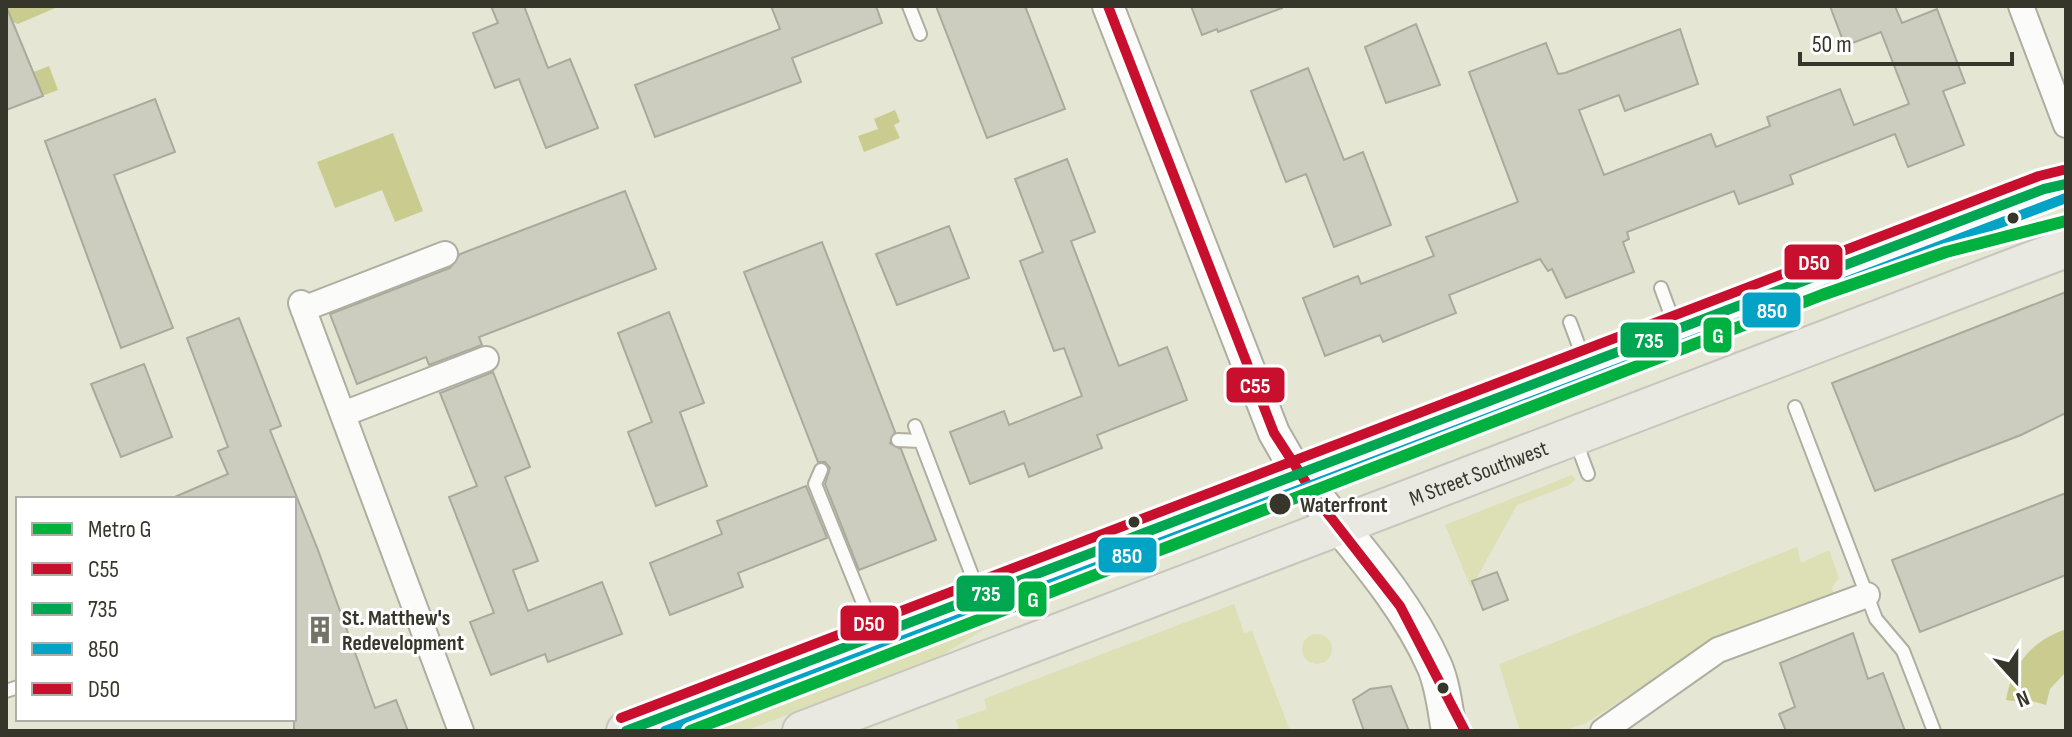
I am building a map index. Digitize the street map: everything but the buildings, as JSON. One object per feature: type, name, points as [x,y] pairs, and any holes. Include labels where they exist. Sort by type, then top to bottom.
[{"type":"main road","points":[[626,731],[1585,363],[2044,189],[2066,184]]},
{"type":"main road","name":"M Street Southwest","points":[[802,731],[852,722],[1337,526],[2066,248]]},
{"type":"main road","points":[[1297,473],[1402,609],[1435,666],[1449,731]]},
{"type":"main road","points":[[1441,685],[1465,731]]},
{"type":"street","points":[[1108,6],[1274,433],[1297,473]]},
{"type":"street","points":[[2021,7],[2066,125]]},
{"type":"street","points":[[445,254],[302,306],[461,731]]},
{"type":"street","points":[[343,414],[486,359]]},
{"type":"street","points":[[1603,731],[1718,650],[1867,595]]},
{"type":"lane","points":[[909,6],[920,34]]},
{"type":"lane","points":[[1661,288],[1676,329]]},
{"type":"lane","points":[[1570,322],[1585,363]]},
{"type":"lane","points":[[1795,407],[1867,595],[1882,628],[1903,651],[1934,731]]},
{"type":"lane","points":[[915,426],[980,594]]},
{"type":"lane","points":[[1574,436],[1588,474]]},
{"type":"lane","points":[[898,440],[920,441]]},
{"type":"lane","points":[[821,470],[815,484],[876,634]]},
{"type":"shaded area","points":[[6,6],[60,6],[18,24],[6,19]]},
{"type":"shaded area","points":[[49,66],[58,90],[12,107],[6,83]]},
{"type":"shaded area","points":[[895,110],[900,122],[894,125],[900,138],[864,152],[858,136],[878,129],[874,119]]},
{"type":"shaded area","points":[[393,133],[423,211],[395,222],[382,190],[335,208],[317,162]]},
{"type":"shaded area","points":[[1572,475],[1575,480],[1569,485],[1517,505],[1471,588],[1445,525]]},
{"type":"shaded area","points":[[1232,520],[1240,524],[1012,612],[937,658],[745,731],[717,731],[810,681]]},
{"type":"shaded area","points":[[1797,547],[1801,563],[1829,550],[1839,578],[1832,587],[1833,593],[1714,640],[1586,723],[1563,731],[1520,731],[1499,664]]},
{"type":"shaded area","points":[[1234,604],[1244,633],[1252,631],[1290,731],[960,731],[956,720],[987,709],[984,699]]},
{"type":"shaded area","points":[[2066,629],[2066,672],[2050,689],[2046,705],[2022,698],[2021,702],[2006,700],[2013,675],[2026,656],[2043,640]]},
{"type":"shaded area","points":[[1317,634],[1328,638],[1332,649],[1328,660],[1317,664],[1306,660],[1302,649],[1306,638]]},
{"type":"metro line","name":"G","points":[[690,731],[1822,295],[1946,252],[2066,221]]},
{"type":"transit line","name":"C55","points":[[1108,6],[1274,433],[1318,501],[1400,606],[1465,731]]},
{"type":"transit line","name":"D50","points":[[621,718],[2039,176],[2063,170]]},
{"type":"transit line","name":"735","points":[[626,731],[2044,189],[2066,184]]},
{"type":"transit line","name":"850","points":[[665,731],[2066,198]]},
{"type":"place","name":"Waterfront","points":[[1280,504]]},
{"type":"place","name":"St. Matthew's Redevelopment","points":[[320,630]]}]
